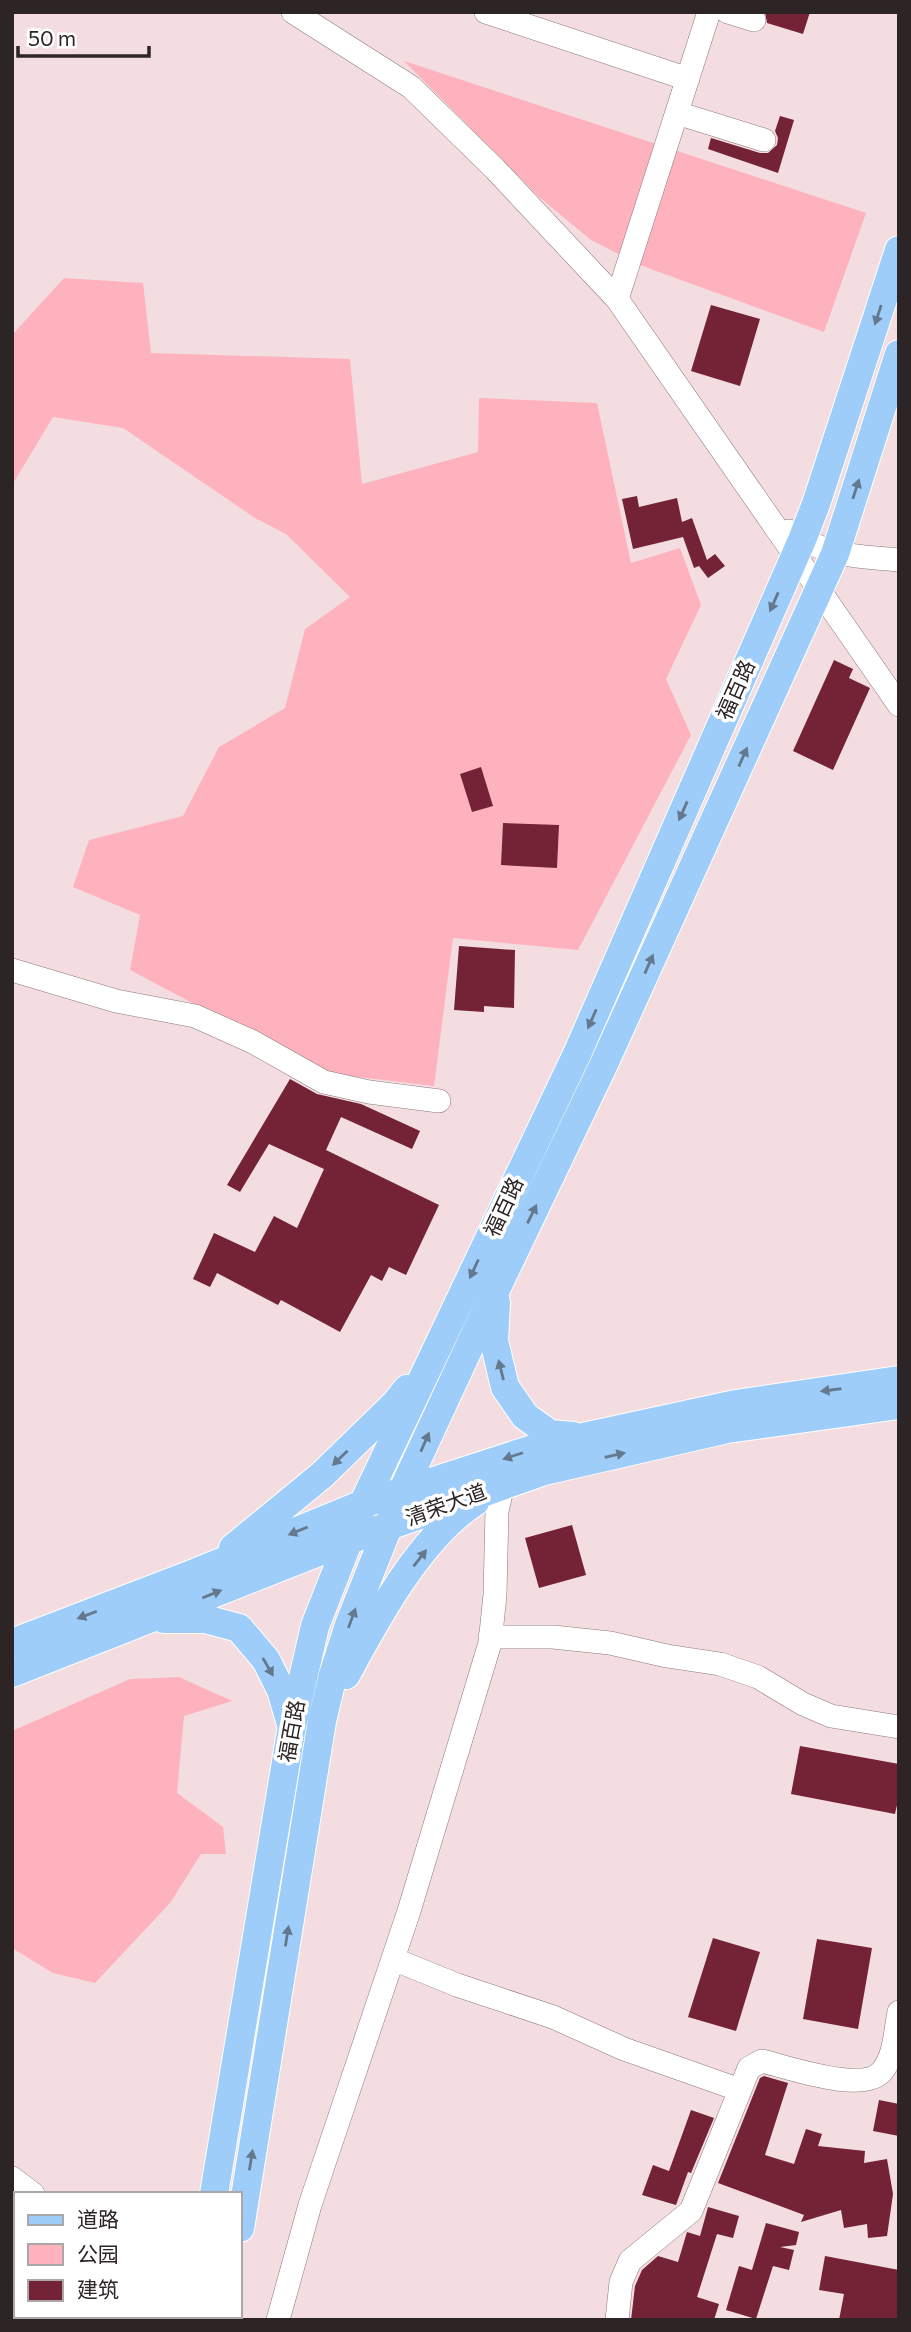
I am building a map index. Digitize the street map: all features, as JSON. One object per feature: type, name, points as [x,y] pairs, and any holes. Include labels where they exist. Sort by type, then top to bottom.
[{"type":"main road","name":"福百路","points":[[214,2192],[292,1726],[315,1626],[363,1504],[577,1054],[799,548],[816,504],[899,250]]},
{"type":"main road","name":"福百路","points":[[242,2216],[322,1721],[332,1675],[345,1638],[402,1492],[603,1066],[835,554],[899,354]]},
{"type":"main road","points":[[498,1284],[494,1341],[505,1387],[524,1416],[550,1434],[583,1437]]},
{"type":"main road","points":[[197,1572],[227,1553],[315,1481],[396,1403],[435,1353]]},
{"type":"main road","name":"清荣大道","points":[[12,1643],[197,1572],[363,1504],[542,1446],[736,1404],[899,1380]]},
{"type":"main road","name":"清荣大道","points":[[12,1673],[349,1540],[544,1471],[727,1429],[899,1405]]},
{"type":"main road","points":[[322,1721],[402,1580],[434,1539],[465,1508],[502,1485]]},
{"type":"main road","points":[[147,1619],[205,1619],[239,1628],[266,1660],[281,1690],[292,1726]]},
{"type":"street","points":[[293,12],[411,87],[495,169],[617,299],[769,519],[799,548],[818,590],[899,705]]},
{"type":"street","points":[[486,12],[688,79]]},
{"type":"street","points":[[617,299],[709,12]]},
{"type":"street","points":[[728,12],[754,20]]},
{"type":"street","points":[[677,113],[764,140]]},
{"type":"street","points":[[799,548],[899,560]]},
{"type":"street","points":[[12,970],[116,1000],[195,1016],[253,1042],[324,1082],[369,1092],[439,1101]]},
{"type":"street","points":[[278,2320],[310,2205],[393,1959],[491,1637],[497,1511],[502,1485]]},
{"type":"street","points":[[491,1637],[553,1637],[610,1643],[720,1664],[758,1677],[803,1704],[831,1716],[899,1727]]},
{"type":"street","points":[[393,1959],[457,1985],[553,2017],[624,2049],[740,2090]]},
{"type":"street","points":[[617,2320],[621,2282],[630,2261],[691,2211],[749,2068],[762,2061],[841,2080],[862,2081],[881,2073],[892,2054],[899,2012]]},
{"type":"street","points":[[12,2178],[30,2192]]},
{"type":"green space","points":[[404,61],[866,213],[824,332],[640,265],[591,240],[539,197]]},
{"type":"green space","points":[[64,278],[143,283],[151,353],[350,359],[362,484],[478,452],[479,398],[597,403],[631,563],[680,548],[701,605],[666,679],[691,735],[578,950],[453,938],[434,1086],[325,1073],[130,970],[140,915],[73,887],[89,840],[183,816],[219,747],[285,708],[305,629],[350,597],[286,534],[255,518],[123,428],[53,417],[12,485],[12,335]]},
{"type":"green space","points":[[179,1677],[232,1701],[184,1716],[177,1793],[223,1827],[226,1854],[201,1854],[170,1903],[95,1983],[53,1973],[12,1948],[12,1731],[130,1679]]},
{"type":"green space","points":[[58,2318],[160,2318],[159,2320],[57,2320]]},
{"type":"building","points":[[765,12],[810,12],[803,34],[767,23]]},
{"type":"building","points":[[780,116],[794,120],[778,173],[708,149],[711,138],[768,153],[777,145],[775,131]]},
{"type":"building","points":[[711,305],[760,319],[740,386],[691,371]]},
{"type":"building","points":[[637,496],[639,507],[677,498],[682,522],[692,518],[707,560],[715,554],[725,566],[708,578],[699,566],[694,568],[683,537],[633,549],[622,499]]},
{"type":"building","points":[[834,660],[853,669],[849,678],[870,688],[833,770],[793,751]]},
{"type":"building","points":[[481,767],[493,806],[472,812],[460,774]]},
{"type":"building","points":[[503,823],[559,825],[557,868],[501,865]]},
{"type":"building","points":[[459,946],[515,950],[514,1008],[484,1006],[484,1012],[454,1010]]},
{"type":"building","points":[[290,1079],[317,1094],[361,1104],[420,1131],[412,1149],[341,1117],[326,1150],[439,1205],[406,1275],[389,1267],[382,1281],[371,1275],[340,1332],[281,1300],[278,1305],[217,1273],[210,1287],[193,1279],[214,1233],[255,1252],[274,1216],[297,1228],[324,1169],[269,1144],[240,1192],[227,1185]]},
{"type":"building","points":[[572,1525],[586,1575],[539,1588],[525,1538]]},
{"type":"building","points":[[800,1746],[899,1764],[899,1796],[895,1814],[791,1794]]},
{"type":"building","points":[[713,1938],[760,1952],[736,2031],[688,2017]]},
{"type":"building","points":[[817,1939],[872,1948],[858,2029],[803,2019]]},
{"type":"building","points":[[764,2076],[788,2083],[765,2155],[794,2164],[806,2129],[822,2134],[818,2146],[865,2151],[864,2163],[887,2159],[893,2194],[887,2236],[868,2238],[867,2224],[844,2228],[841,2210],[801,2222],[804,2215],[718,2183],[760,2078]]},
{"type":"building","points":[[879,2100],[899,2104],[899,2136],[873,2131]]},
{"type":"building","points":[[691,2110],[714,2118],[691,2173],[688,2172],[676,2205],[642,2195],[653,2165],[669,2171]]},
{"type":"building","points":[[708,2207],[739,2216],[733,2238],[717,2234],[697,2297],[719,2304],[714,2320],[631,2320],[635,2286],[642,2270],[658,2256],[678,2262],[687,2232],[700,2236]]},
{"type":"building","points":[[766,2223],[799,2232],[796,2245],[780,2247],[794,2250],[789,2270],[773,2266],[756,2319],[726,2310],[739,2266],[752,2270]]},
{"type":"building","points":[[825,2256],[899,2270],[899,2320],[839,2320],[844,2294],[819,2290]]}]
